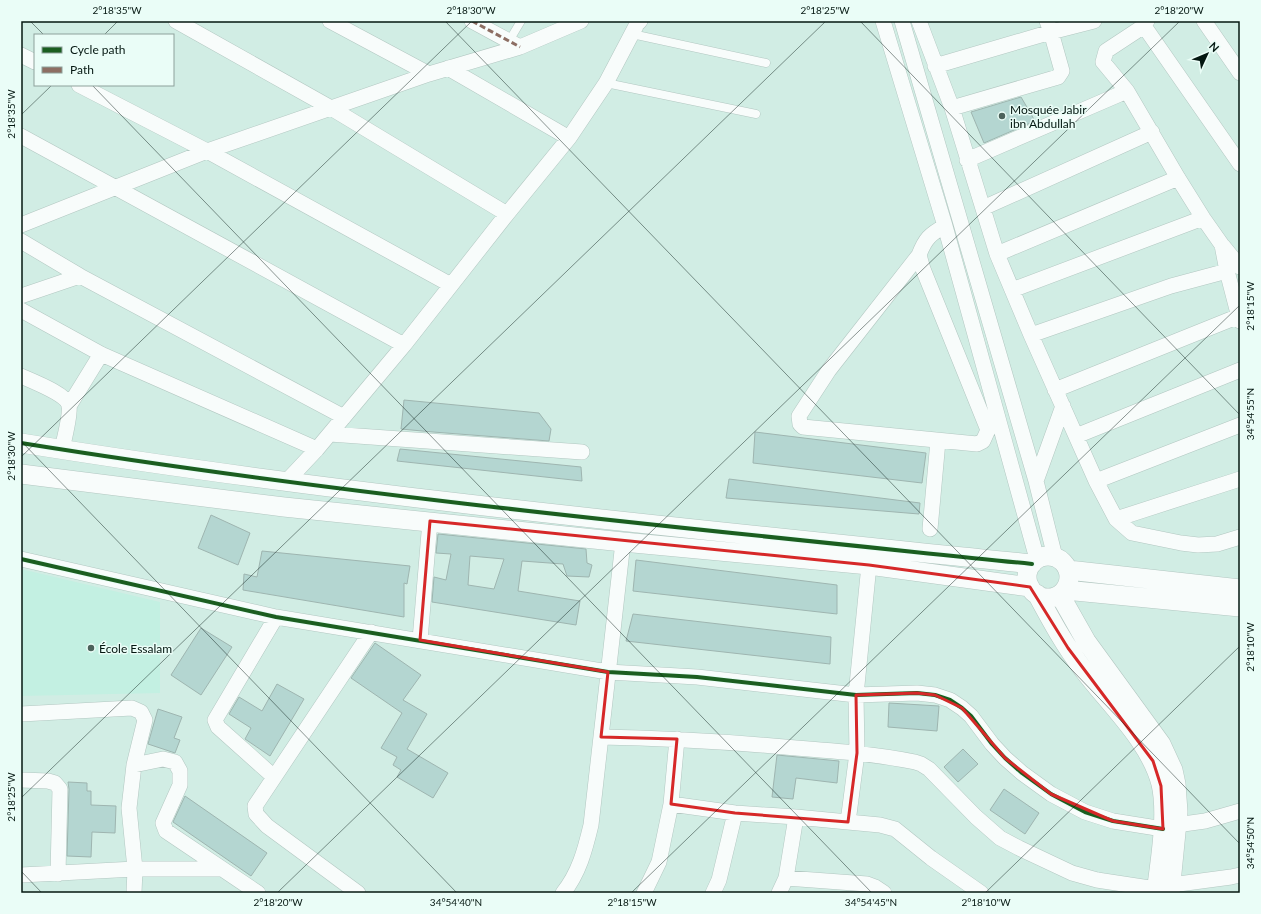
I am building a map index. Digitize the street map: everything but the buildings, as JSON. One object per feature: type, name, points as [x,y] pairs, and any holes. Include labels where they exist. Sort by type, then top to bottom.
[{"type":"street","points":[[176,21],[331,108],[507,214]]},
{"type":"street","points":[[330,21],[429,74]]},
{"type":"street","points":[[472,21],[514,44]]},
{"type":"street","points":[[21,225],[207,152],[581,21]]},
{"type":"street","points":[[286,482],[330,434],[404,345],[569,138],[606,83],[640,21]]},
{"type":"street","points":[[883,21],[1048,563],[1069,581],[1062,593]]},
{"type":"street","points":[[902,21],[1036,481],[1048,563]]},
{"type":"street","points":[[919,21],[952,108],[997,254],[1031,336],[1096,481],[1116,519],[1132,533],[1181,544],[1217,544],[1240,536]]},
{"type":"street","points":[[935,66],[1049,26],[1094,21]]},
{"type":"street","points":[[1204,21],[1240,73]]},
{"type":"street","points":[[1056,390],[1239,319],[1233,269],[1222,245],[1178,178],[1127,90],[1103,62],[1106,51],[1146,24],[1240,164]]},
{"type":"street","points":[[952,108],[1058,77],[1062,71],[1049,26]]},
{"type":"street","points":[[21,55],[34,62]]},
{"type":"street","points":[[448,68],[569,138]]},
{"type":"street","points":[[81,86],[207,152],[452,285]]},
{"type":"street","points":[[967,160],[1127,90]]},
{"type":"street","points":[[982,208],[1152,132]]},
{"type":"street","points":[[21,136],[404,345]]},
{"type":"street","points":[[997,254],[1178,178]]},
{"type":"street","points":[[1012,290],[1203,218]]},
{"type":"street","points":[[919,255],[988,430],[983,440],[977,444],[803,427],[800,424],[799,416],[829,370],[919,255],[924,242],[933,232],[945,226]]},
{"type":"street","points":[[21,241],[80,276],[272,377],[344,417]]},
{"type":"street","points":[[1031,336],[1171,286],[1233,269]]},
{"type":"street","points":[[21,296],[80,276]]},
{"type":"street","points":[[21,310],[101,354],[317,449]]},
{"type":"street","points":[[62,449],[69,406],[101,354]]},
{"type":"street","points":[[1076,436],[1240,370]]},
{"type":"street","points":[[21,376],[59,395],[66,400],[69,406]]},
{"type":"street","points":[[1036,481],[1063,406]]},
{"type":"street","points":[[1096,481],[1240,425]]},
{"type":"street","points":[[330,434],[582,452]]},
{"type":"street","points":[[930,529],[938,441]]},
{"type":"street","points":[[21,443],[286,482],[459,504],[1048,563],[1240,589]]},
{"type":"street","points":[[21,474],[284,507],[623,542],[868,565],[1033,590],[1041,597],[1050,598],[1062,593],[1240,607]]},
{"type":"street","points":[[1116,519],[1240,479]]},
{"type":"street","points":[[420,640],[430,522]]},
{"type":"street","points":[[563,893],[572,881],[583,856],[591,826],[623,542]]},
{"type":"street","points":[[21,559],[276,617],[608,672],[697,677],[856,695],[917,693],[935,695],[950,700],[971,716],[992,744],[1022,773],[1051,794],[1085,812],[1112,820],[1170,827],[1205,821],[1240,811]]},
{"type":"street","points":[[1048,563],[1027,575],[1033,590],[1083,670],[1129,726],[1153,761],[1161,786],[1170,827]]},
{"type":"street","points":[[848,822],[857,753],[856,695],[868,565]]},
{"type":"street","points":[[1062,593],[1086,641],[1150,728],[1168,757],[1176,784],[1178,798],[1170,827],[1163,890]]},
{"type":"street","points":[[274,777],[218,727],[215,720],[276,617]]},
{"type":"street","points":[[358,893],[267,826],[256,814],[255,806],[371,632]]},
{"type":"street","points":[[21,714],[132,708],[142,712],[145,720],[134,765],[129,808],[135,869],[134,893]]},
{"type":"street","points":[[601,737],[677,739],[857,753],[907,760],[921,764],[929,769],[976,818],[1000,838],[1072,873],[1097,880],[1163,890],[1240,875]]},
{"type":"street","points":[[644,893],[659,862],[671,804],[677,739]]},
{"type":"street","points":[[134,765],[163,759],[175,762],[180,771],[180,785],[163,823],[166,831],[258,893]]},
{"type":"street","points":[[21,780],[48,781],[55,783],[60,789],[58,874]]},
{"type":"street","points":[[671,804],[735,813],[880,825],[895,829],[931,858],[981,893]]},
{"type":"street","points":[[713,893],[719,880],[735,813]]},
{"type":"street","points":[[779,893],[786,878],[796,817]]},
{"type":"street","points":[[21,875],[135,869],[222,869]]},
{"type":"street","points":[[786,878],[846,888],[867,884],[884,893]]},
{"type":"lane","points":[[514,44],[521,21]]},
{"type":"lane","points":[[632,34],[766,63]]},
{"type":"lane","points":[[606,83],[756,114]]},
{"type":"highlighted area","points":[[430,521],[869,565],[1030,587],[1068,648],[1153,761],[1161,786],[1163,829],[1113,821],[1051,794],[1005,758],[962,708],[935,695],[917,693],[856,695],[857,753],[848,822],[735,813],[671,804],[677,739],[601,737],[608,672],[420,640]]},
{"type":"shaded area","name":"École Essalam","points":[[21,569],[160,602],[160,693],[21,696]]},
{"type":"marked path","points":[[472,21],[520,47]]},
{"type":"cycle path","points":[[21,443],[273,480],[399,496],[652,525],[1032,564]]},
{"type":"cycle path","points":[[21,559],[276,617],[608,672],[697,677],[856,695],[917,693],[935,695],[950,700],[962,708],[971,716],[992,744],[1005,758],[1022,773],[1051,794],[1085,812],[1113,821],[1163,829]]},
{"type":"place","name":"Mosquée Jabir ibn Abdullah","points":[[1002,116]]},
{"type":"place","name":"École Essalam","points":[[91,648]]}]
